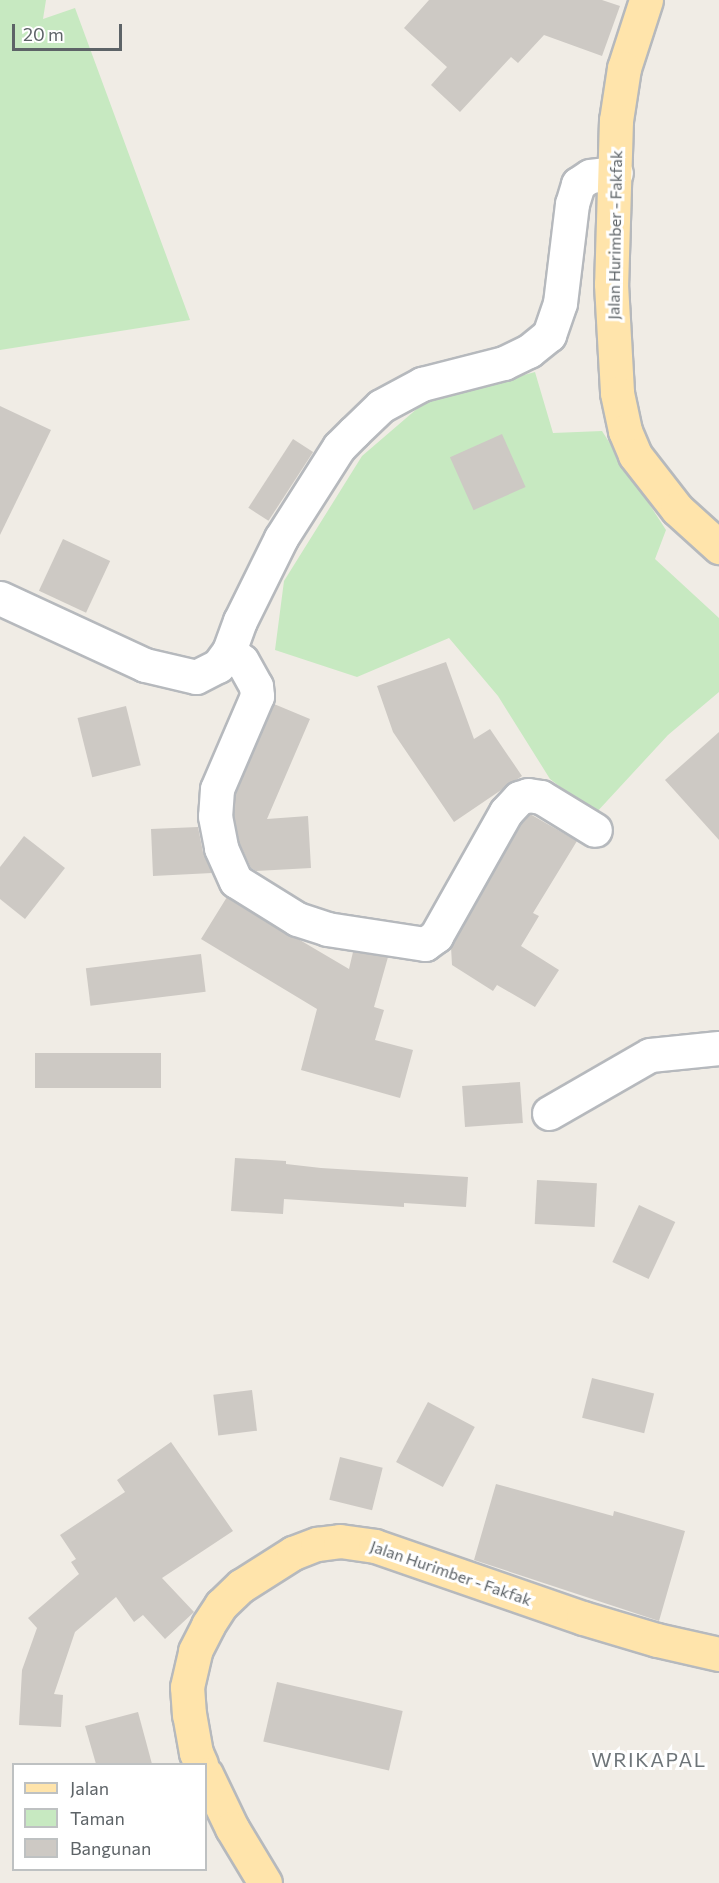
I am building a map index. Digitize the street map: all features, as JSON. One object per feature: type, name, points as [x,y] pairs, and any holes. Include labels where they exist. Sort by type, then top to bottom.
[{"type":"main road","name":"Jalan Hurimber - Fakfak","points":[[646,0],[624,68],[616,120],[611,284],[617,393],[625,431],[635,455],[677,509],[719,547]]},
{"type":"main road","name":"Jalan Hurimber - Fakfak","points":[[200,1763],[196,1754],[189,1715],[187,1687],[195,1651],[208,1625],[221,1605],[241,1586],[293,1553],[317,1544],[340,1541],[375,1546],[573,1614],[657,1640],[719,1654]]},
{"type":"main road","points":[[207,1776],[232,1828],[265,1883]]},
{"type":"street","points":[[0,598],[145,664],[190,676],[210,672],[218,666],[229,651],[240,621],[281,538],[339,447],[354,432],[381,406],[422,384],[504,363],[529,351],[549,334],[560,303],[572,204],[578,184],[590,176],[616,173]]},
{"type":"street","points":[[229,651],[242,661],[256,686],[257,696],[217,789],[215,816],[220,848],[236,880],[297,919],[327,929],[425,944],[436,936],[506,812],[519,798],[528,795],[541,797],[595,830]]},
{"type":"street","points":[[549,1113],[650,1056],[719,1048]]},
{"type":"green space","points":[[0,0],[46,0],[43,19],[75,8],[190,320],[0,350]]},
{"type":"green space","points":[[535,372],[553,433],[602,431],[666,530],[655,559],[719,618],[719,692],[668,735],[595,814],[550,779],[498,696],[449,638],[357,677],[275,650],[284,581],[362,456],[426,401]]},
{"type":"building","points":[[429,0],[602,0],[620,6],[602,56],[544,35],[518,63],[511,57],[460,112],[431,85],[447,67],[404,28]]},
{"type":"building","points":[[0,406],[51,430],[0,535]]},
{"type":"building","points":[[502,434],[526,487],[474,510],[450,457]]},
{"type":"building","points":[[293,439],[313,452],[268,521],[248,508]]},
{"type":"building","points":[[63,539],[110,561],[86,613],[39,591]]},
{"type":"building","points":[[446,662],[474,739],[490,729],[522,776],[454,822],[393,732],[377,686]]},
{"type":"building","points":[[274,704],[310,719],[267,819],[308,816],[311,868],[256,871],[251,868],[239,842],[234,815],[235,794]]},
{"type":"building","points":[[126,706],[141,765],[92,777],[77,718]]},
{"type":"building","points":[[719,732],[719,840],[665,780]]},
{"type":"building","points":[[530,814],[577,841],[533,913],[539,916],[521,946],[559,970],[535,1007],[497,985],[493,991],[452,965],[451,947],[521,823]]},
{"type":"building","points":[[198,827],[203,852],[212,873],[153,876],[151,829]]},
{"type":"building","points":[[24,836],[65,868],[25,919],[0,899],[0,867]]},
{"type":"building","points":[[227,897],[349,969],[353,952],[388,957],[374,1007],[384,1010],[375,1040],[413,1050],[400,1098],[301,1070],[317,1009],[201,939]]},
{"type":"building","points":[[201,954],[206,992],[90,1006],[86,968]]},
{"type":"building","points":[[35,1053],[161,1053],[161,1088],[35,1088]]},
{"type":"building","points":[[520,1082],[523,1123],[465,1127],[462,1086]]},
{"type":"building","points":[[235,1158],[286,1161],[286,1164],[321,1168],[468,1177],[466,1207],[404,1203],[404,1207],[284,1199],[283,1214],[231,1211]]},
{"type":"building","points":[[537,1180],[597,1183],[595,1227],[535,1224]]},
{"type":"building","points":[[639,1205],[675,1222],[649,1279],[612,1262]]},
{"type":"building","points":[[592,1378],[654,1393],[644,1433],[582,1418]]},
{"type":"building","points":[[252,1390],[257,1431],[218,1435],[213,1395]]},
{"type":"building","points":[[428,1402],[475,1427],[443,1487],[396,1462]]},
{"type":"building","points":[[171,1442],[233,1531],[162,1578],[194,1612],[165,1639],[143,1615],[134,1622],[116,1597],[75,1632],[54,1694],[63,1695],[61,1727],[19,1725],[22,1670],[37,1628],[28,1618],[79,1574],[71,1562],[76,1559],[60,1535],[125,1492],[117,1480]]},
{"type":"building","points":[[340,1457],[383,1468],[372,1510],[329,1500]]},
{"type":"building","points":[[496,1484],[613,1516],[614,1511],[685,1531],[659,1621],[474,1560]]},
{"type":"building","points":[[277,1682],[403,1711],[389,1770],[263,1741]]},
{"type":"building","points":[[138,1712],[152,1763],[96,1763],[85,1726]]},
{"type":"district","name":"WRIKAPAL","points":[[649,1759]]}]
